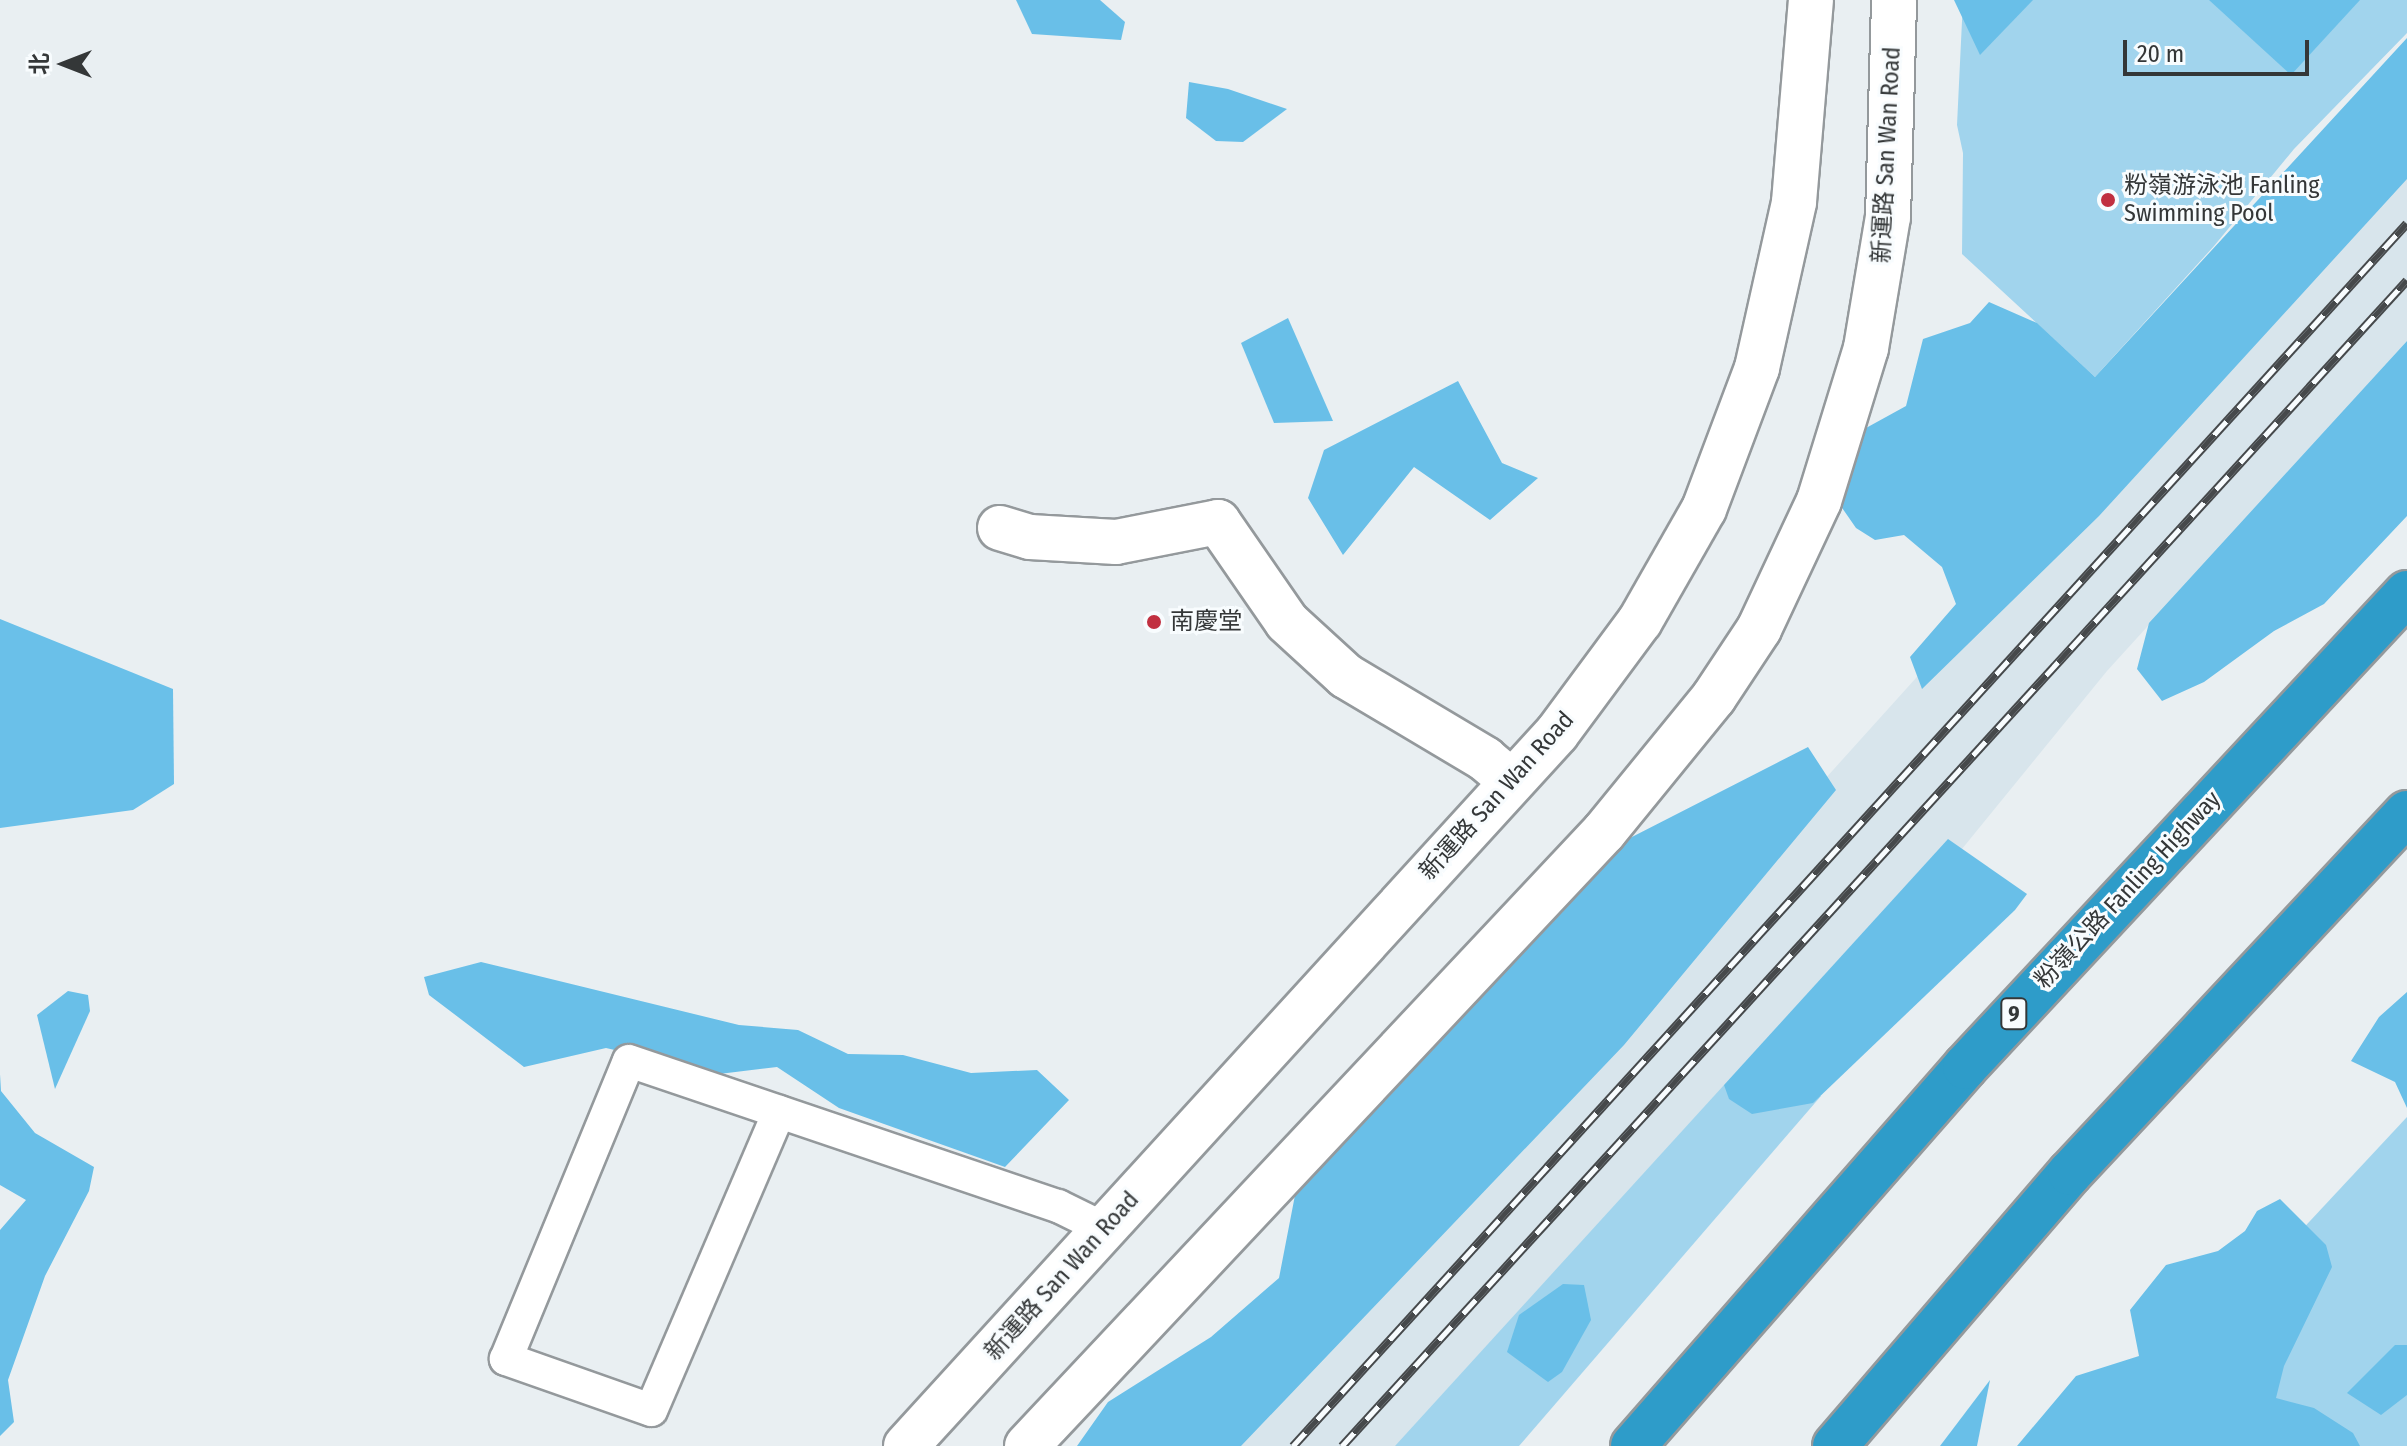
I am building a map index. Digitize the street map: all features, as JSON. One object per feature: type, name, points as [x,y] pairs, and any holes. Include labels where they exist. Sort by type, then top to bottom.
[{"type":"highway","name":"粉嶺公路 Fanling Highway","points":[[1633,1446],[1965,1067],[2407,593]]},
{"type":"highway","points":[[1835,1446],[2070,1173],[2407,813]]},
{"type":"street","name":"新運路 San Wan Road","points":[[906,1446],[1557,733],[1640,621],[1704,509],[1733,441],[1771,314],[1794,202],[1811,0]]},
{"type":"street","name":"新運路 San Wan Road","points":[[1027,1446],[1604,832],[1714,697],[1759,629],[1819,501],[1866,348],[1888,217],[1894,0]]},
{"type":"street","points":[[1000,528],[1030,537],[1116,542],[1218,522],[1287,622],[1346,676],[1485,759],[1512,782]]},
{"type":"lane","points":[[779,1112],[651,1410],[506,1359],[629,1061],[1058,1206],[1103,1228]]},
{"type":"shaded area","points":[[1016,0],[1100,0],[1125,22],[1121,40],[1032,34]]},
{"type":"shaded area","points":[[1954,0],[2033,0],[1980,55]]},
{"type":"shaded area","name":"粉嶺游泳池 Fanling Swimming Pool","points":[[1963,0],[2407,0],[2407,33],[2294,149],[2214,246],[2095,377],[1962,254],[1963,153],[1957,125]]},
{"type":"shaded area","points":[[2209,0],[2360,0],[2291,75]]},
{"type":"shaded area","points":[[2407,38],[2407,179],[2099,516],[1922,689],[1910,657],[1956,604],[1942,567],[1904,535],[1875,540],[1856,528],[1820,476],[1866,428],[1906,406],[1923,339],[1970,323],[1989,302],[2037,323],[2095,377]]},
{"type":"shaded area","points":[[1189,82],[1228,89],[1287,109],[1243,142],[1216,141],[1186,118]]},
{"type":"shaded area","points":[[2407,133],[2407,341],[2107,671],[1680,1195],[1445,1446],[1224,1446]]},
{"type":"shaded area","points":[[1288,318],[1333,421],[1274,423],[1241,343]]},
{"type":"shaded area","points":[[2407,341],[2407,516],[2324,604],[2274,631],[2204,682],[2162,701],[2137,669],[2149,623]]},
{"type":"shaded area","points":[[1458,381],[1502,463],[1538,478],[1490,520],[1414,467],[1343,555],[1308,498],[1324,450]]},
{"type":"shaded area","points":[[0,619],[173,689],[174,784],[133,810],[0,828]]},
{"type":"shaded area","points":[[1808,747],[1836,790],[1624,1045],[1241,1446],[1077,1446],[1108,1402],[1211,1337],[1279,1278],[1296,1190],[1583,862]]},
{"type":"shaded area","points":[[1948,839],[2027,894],[2015,910],[1813,1103],[1752,1114],[1729,1099],[1724,1085]]},
{"type":"shaded area","points":[[481,962],[739,1025],[798,1030],[848,1054],[903,1055],[971,1073],[1037,1070],[1069,1100],[1005,1167],[839,1108],[777,1067],[719,1074],[606,1048],[524,1067],[429,995],[424,977]]},
{"type":"shaded area","points":[[68,991],[88,995],[90,1011],[55,1089],[37,1015]]},
{"type":"shaded area","points":[[2407,992],[2407,1108],[2395,1082],[2351,1061],[2379,1017]]},
{"type":"shaded area","points":[[0,1074],[1,1091],[35,1133],[94,1167],[89,1191],[45,1276],[8,1380],[14,1422],[0,1436],[0,1230],[26,1200],[0,1185]]},
{"type":"shaded area","points":[[1724,1085],[1821,1096],[1519,1446],[1395,1446]]},
{"type":"shaded area","points":[[2407,1117],[2407,1446],[2165,1446],[2129,1415]]},
{"type":"shaded area","points":[[2280,1199],[2326,1245],[2332,1267],[2284,1366],[2276,1398],[2314,1408],[2353,1433],[2360,1446],[2017,1446],[2076,1376],[2139,1356],[2130,1310],[2166,1265],[2218,1251],[2245,1231],[2257,1211]]},
{"type":"shaded area","points":[[1563,1284],[1584,1285],[1591,1320],[1562,1372],[1548,1382],[1507,1352],[1519,1315]]},
{"type":"shaded area","points":[[2395,1345],[2407,1345],[2407,1395],[2381,1415],[2347,1393]]},
{"type":"shaded area","points":[[1990,1380],[1977,1446],[1940,1446]]},
{"type":"railway","points":[[1293,1446],[2407,223]]},
{"type":"railway","points":[[1342,1446],[2407,280]]},
{"type":"place","name":"粉嶺游泳池 Fanling Swimming Pool","points":[[2108,200]]},
{"type":"place","name":"南慶堂","points":[[1154,622]]}]
